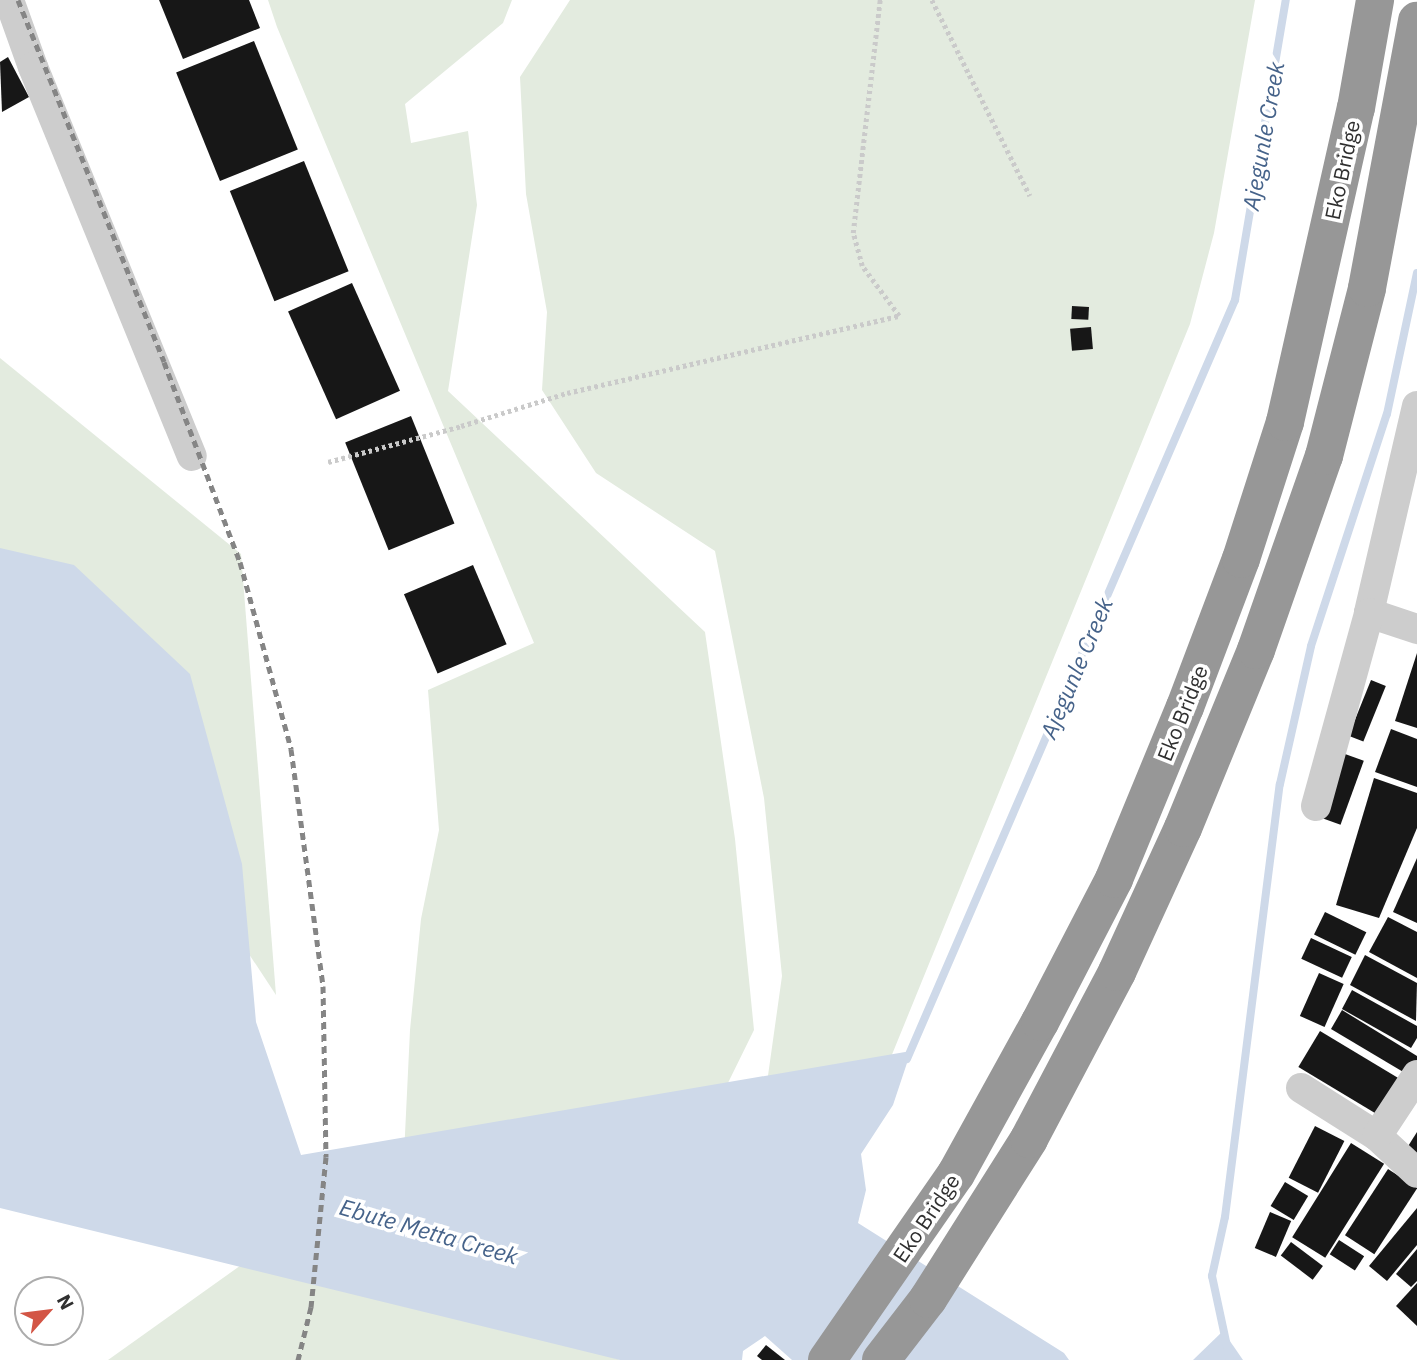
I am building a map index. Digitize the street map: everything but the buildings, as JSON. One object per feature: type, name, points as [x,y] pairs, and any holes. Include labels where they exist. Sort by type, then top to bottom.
[{"type":"highway","name":"Eko Bridge","points":[[827,1360],[956,1174],[1040,1022],[1114,879],[1185,707],[1241,559],[1285,422],[1356,108],[1375,0]]},
{"type":"highway","name":"Eko Bridge","points":[[881,1360],[928,1299],[1029,1139],[1117,972],[1183,828],[1251,663],[1327,443],[1367,289],[1417,21]]},
{"type":"street","points":[[9,0],[33,67],[192,456]]},
{"type":"street","points":[[1315,806],[1413,442],[1417,406]]},
{"type":"street","points":[[1368,612],[1417,629]]},
{"type":"street","points":[[1377,1136],[1417,1075]]},
{"type":"street","points":[[1301,1088],[1377,1136],[1417,1173]]},
{"type":"path","points":[[328,462],[461,426],[567,393],[899,316],[862,266],[853,233],[880,0]]},
{"type":"path","points":[[932,0],[1030,196]]},
{"type":"shaded area","points":[[268,0],[512,0],[503,23],[405,104],[411,143],[468,131],[477,205],[448,391],[705,632],[735,839],[754,1030],[725,1089],[404,1155],[410,1030],[421,919],[439,830],[428,690],[534,643]]},
{"type":"shaded area","points":[[570,0],[1255,0],[1214,233],[1190,324],[891,1057],[764,1104],[782,976],[764,798],[715,551],[596,473],[542,390],[547,312],[526,194],[520,77]]},
{"type":"shaded area","points":[[0,358],[241,554],[276,995],[0,576]]},
{"type":"shaded area","points":[[258,1253],[621,1360],[108,1360]]},
{"type":"water","name":"Ebute Metta Creek","points":[[0,548],[74,565],[190,674],[242,864],[256,1022],[301,1155],[911,1051],[893,1105],[861,1154],[866,1190],[858,1223],[1064,1353],[1069,1360],[792,1360],[765,1336],[743,1351],[742,1360],[620,1360],[0,1208]]},
{"type":"water","points":[[1223,1331],[1243,1360],[1193,1360]]},
{"type":"waterway","name":"Ajegunle Creek","points":[[907,1059],[1235,300],[1286,0]]},
{"type":"waterway","points":[[1230,1360],[1212,1276],[1225,1217],[1280,784],[1311,646],[1387,414],[1417,273]]},
{"type":"railway","points":[[18,0],[164,362],[240,562],[291,749],[323,986],[326,1157],[311,1307],[298,1360]]}]
